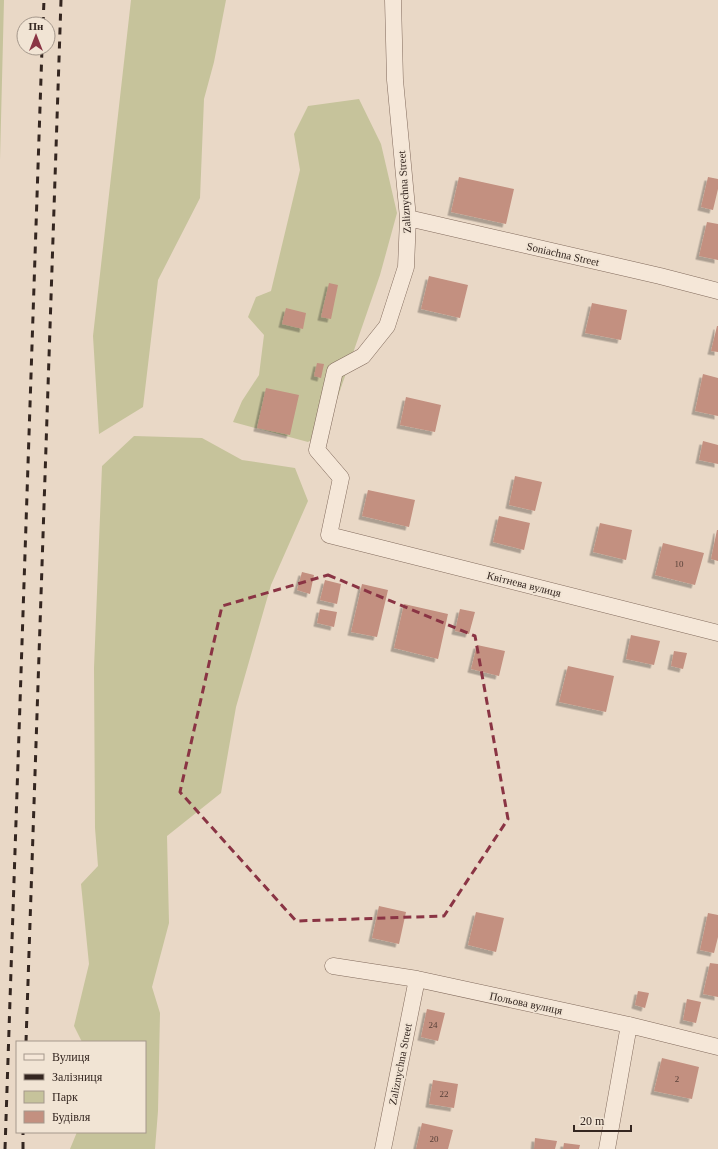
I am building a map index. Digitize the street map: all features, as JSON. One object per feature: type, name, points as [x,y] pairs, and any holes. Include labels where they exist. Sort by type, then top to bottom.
[{"type":"street","name":"Zaliznychna Street","points":[[329,535],[341,478],[317,450],[335,370],[363,356],[387,326],[406,267],[408,218],[395,80],[393,0]]},
{"type":"street","name":"Soniachna Street","points":[[408,218],[660,276],[718,291]]},
{"type":"street","name":"Квітнева вулиця","points":[[329,535],[718,633]]},
{"type":"street","name":"Польова вулиця","points":[[333,966],[417,979],[629,1025],[718,1048]]},
{"type":"street","name":"Zaliznychna Street","points":[[383,1149],[417,979]]},
{"type":"street","points":[[607,1149],[629,1025]]},
{"type":"highlighted area","points":[[328,575],[475,636],[508,819],[444,916],[296,921],[180,792],[222,606]]},
{"type":"green space","points":[[0,0],[4,0],[0,160]]},
{"type":"green space","points":[[131,0],[226,0],[214,62],[204,99],[200,198],[158,280],[143,407],[99,434],[93,336]]},
{"type":"green space","points":[[359,99],[381,144],[397,213],[380,275],[326,431],[308,442],[233,422],[242,401],[259,375],[264,335],[248,317],[256,297],[271,291],[300,170],[294,134],[308,106]]},
{"type":"green space","points":[[134,436],[202,438],[242,460],[295,468],[308,501],[271,585],[236,707],[221,793],[167,836],[169,923],[152,987],[160,1013],[158,1111],[155,1149],[70,1149],[77,1133],[146,1133],[146,1041],[82,1041],[74,1026],[89,964],[81,884],[98,866],[95,828],[94,668],[102,466]]},
{"type":"building","points":[[459,177],[514,189],[506,224],[451,212]]},
{"type":"building","points":[[708,177],[718,179],[718,189],[713,210],[701,207]]},
{"type":"building","points":[[707,222],[718,224],[718,260],[699,256]]},
{"type":"building","points":[[429,276],[468,285],[460,318],[421,309]]},
{"type":"building","points":[[329,283],[338,285],[331,319],[321,317]]},
{"type":"building","points":[[592,303],[627,310],[621,340],[585,333]]},
{"type":"building","points":[[286,308],[306,313],[303,329],[282,324]]},
{"type":"building","points":[[718,326],[718,352],[711,351]]},
{"type":"building","points":[[317,363],[324,364],[321,378],[314,376]]},
{"type":"building","points":[[703,374],[718,378],[718,416],[695,411]]},
{"type":"building","points":[[266,388],[299,395],[290,435],[257,428]]},
{"type":"building","points":[[406,397],[441,405],[435,432],[400,425]]},
{"type":"building","points":[[703,441],[718,445],[718,464],[699,460]]},
{"type":"building","points":[[515,476],[542,482],[535,511],[509,505]]},
{"type":"building","points":[[368,490],[415,500],[409,527],[362,516]]},
{"type":"building","points":[[499,516],[530,523],[524,550],[493,542]]},
{"type":"building","points":[[600,523],[632,530],[626,560],[593,552]]},
{"type":"building","points":[[718,530],[718,561],[711,559]]},
{"type":"building","points":[[663,543],[704,553],[695,585],[655,575]]},
{"type":"building","points":[[302,572],[314,575],[310,594],[297,590]]},
{"type":"building","points":[[325,580],[341,584],[337,604],[320,600]]},
{"type":"building","points":[[362,584],[388,590],[377,637],[351,632]]},
{"type":"building","points":[[404,604],[448,614],[438,659],[394,648]]},
{"type":"building","points":[[320,609],[337,612],[334,627],[317,623]]},
{"type":"building","points":[[460,609],[475,612],[469,634],[455,631]]},
{"type":"building","points":[[631,635],[660,641],[654,665],[626,659]]},
{"type":"building","points":[[477,645],[505,651],[499,676],[471,669]]},
{"type":"building","points":[[674,651],[687,653],[683,669],[671,666]]},
{"type":"building","points":[[568,666],[614,676],[606,712],[559,702]]},
{"type":"building","points":[[379,906],[406,912],[399,944],[372,938]]},
{"type":"building","points":[[476,912],[504,918],[496,952],[468,945]]},
{"type":"building","points":[[708,913],[718,915],[718,937],[714,953],[700,950]]},
{"type":"building","points":[[710,963],[718,964],[718,997],[703,994]]},
{"type":"building","points":[[638,991],[649,993],[645,1008],[635,1005]]},
{"type":"building","points":[[687,999],[701,1002],[696,1023],[683,1020]]},
{"type":"building","points":[[427,1009],[445,1013],[438,1041],[421,1037]]},
{"type":"building","points":[[662,1058],[699,1067],[692,1099],[654,1091]]},
{"type":"building","points":[[433,1080],[458,1084],[454,1108],[429,1104]]},
{"type":"building","points":[[422,1123],[453,1130],[448,1149],[416,1149]]},
{"type":"building","points":[[535,1138],[557,1141],[555,1149],[534,1149]]},
{"type":"building","points":[[564,1143],[580,1145],[579,1149],[563,1149]]},
{"type":"railway","points":[[43,16],[44,0]]},
{"type":"railway","points":[[26,1041],[61,0]]},
{"type":"railway","points":[[5,1149],[42,56]]},
{"type":"railway","points":[[23,1133],[23,1149]]}]
